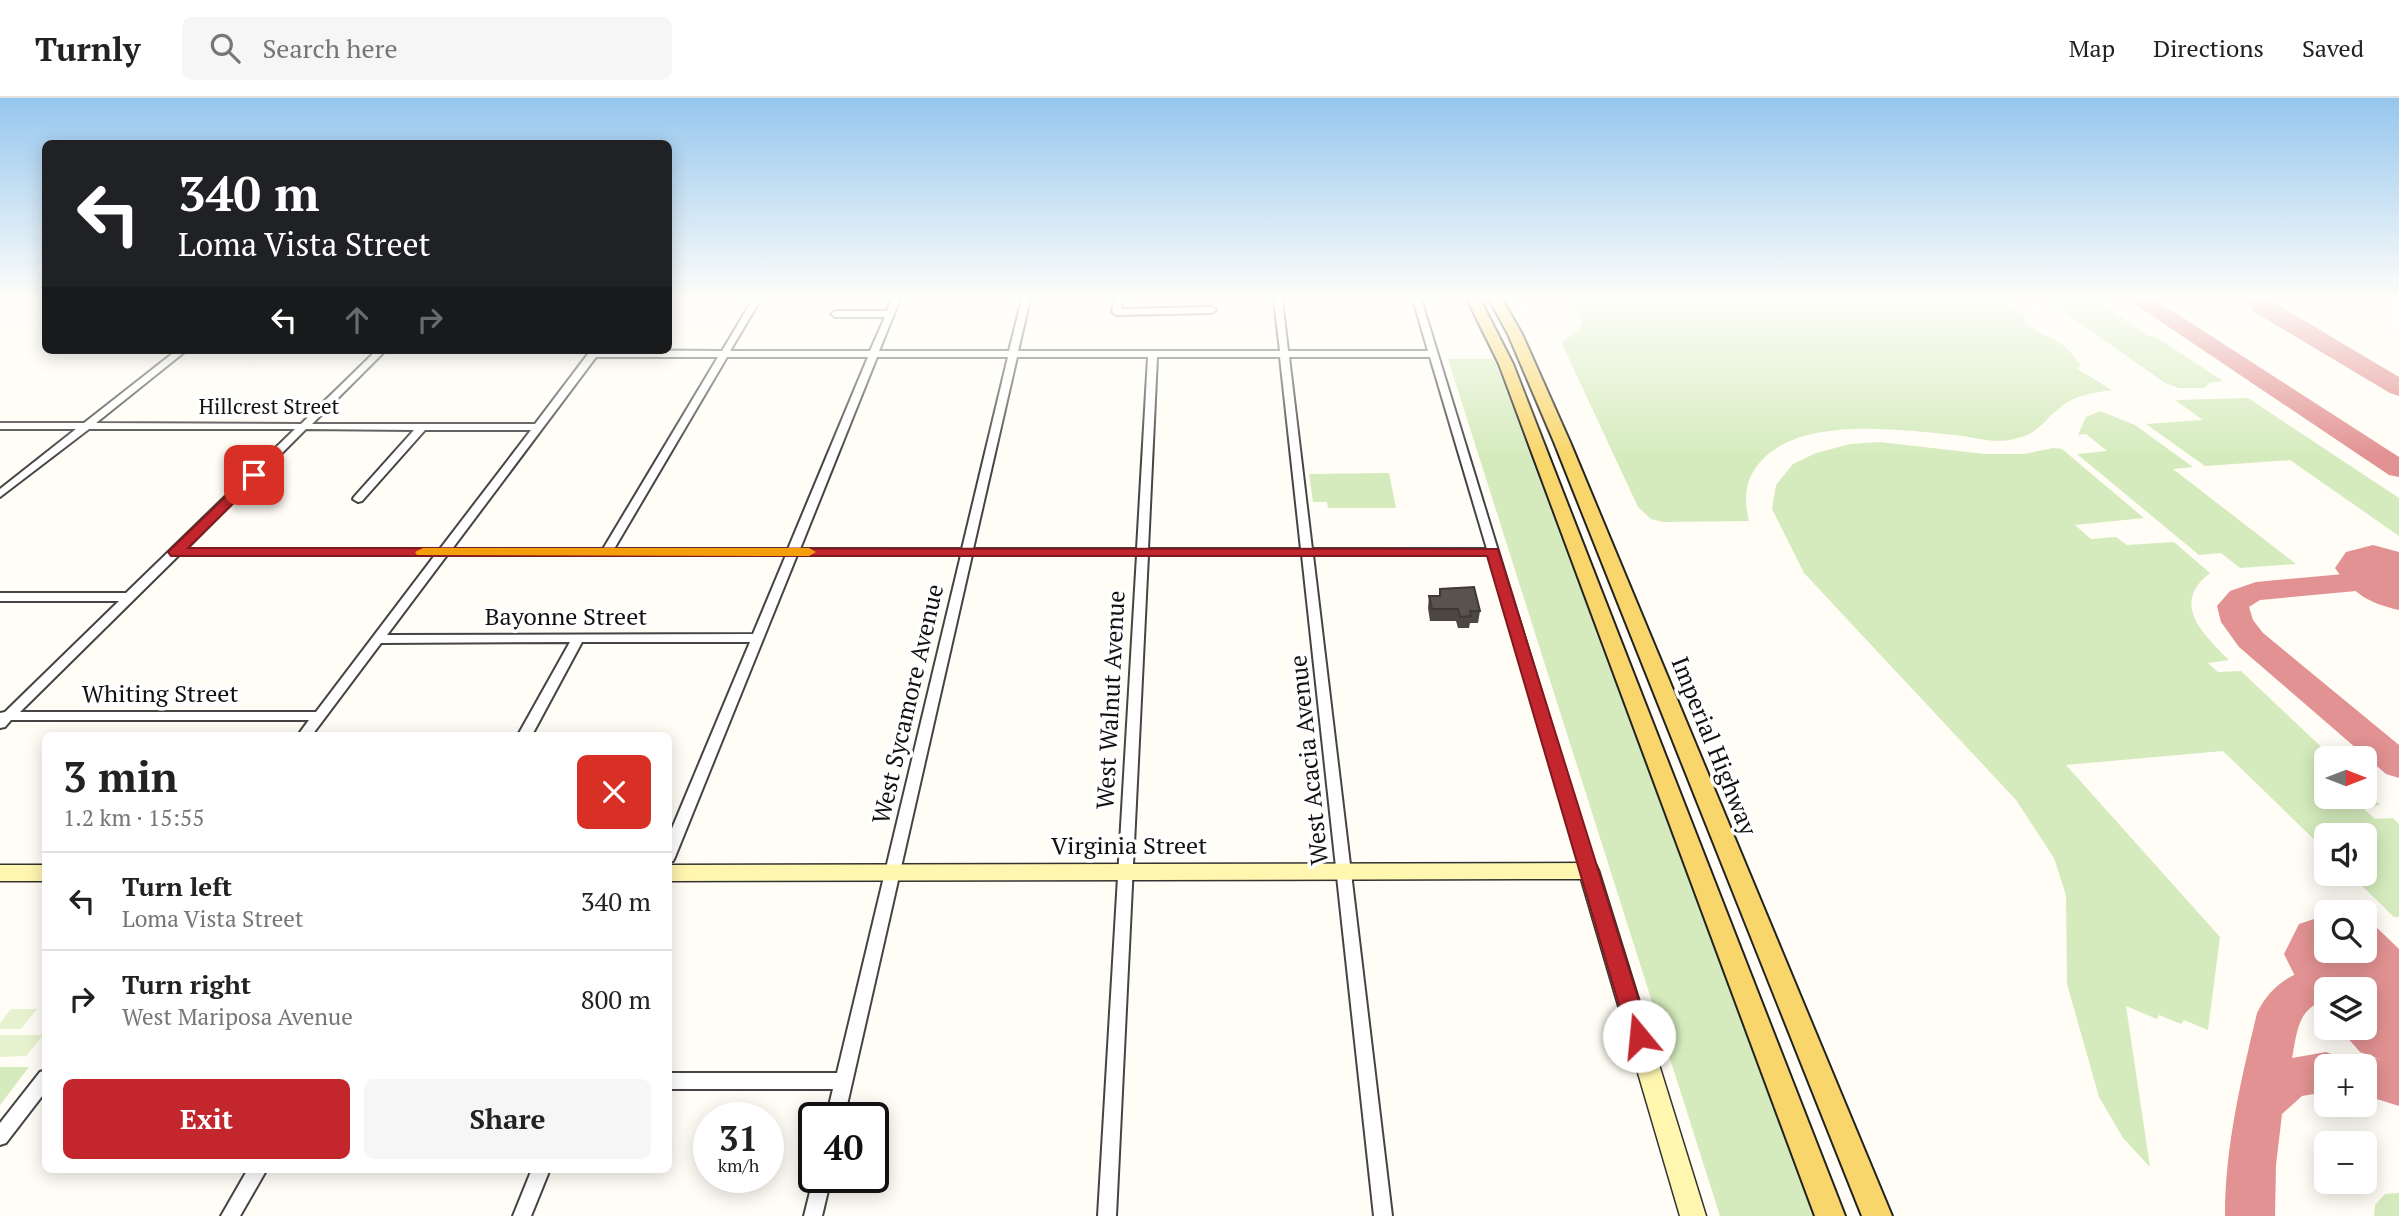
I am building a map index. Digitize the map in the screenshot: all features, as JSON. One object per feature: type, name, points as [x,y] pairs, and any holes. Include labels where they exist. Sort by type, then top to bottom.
[{"type":"main road","points":[[1500,351],[1830,1216]]},
{"type":"main road","name":"Imperial Highway","points":[[1522,351],[1877,1216]]},
{"type":"main road","points":[[1503,357],[1520,360],[1529,380],[1536,384]]},
{"type":"street","points":[[607,552],[726,351]]},
{"type":"street","points":[[672,847],[874,351]]},
{"type":"street","points":[[672,353],[1433,354],[1693,1216]]},
{"type":"street","points":[[0,494],[178,354]]},
{"type":"street","points":[[3,719],[378,354]]},
{"type":"street","points":[[307,732],[593,354]]},
{"type":"street","name":"West Sycamore Avenue","points":[[839,1102],[895,873],[1013,354]]},
{"type":"street","name":"West Walnut Avenue","points":[[1107,1216],[1153,354]]},
{"type":"street","name":"West Acacia Avenue","points":[[1285,354],[1383,1216]]},
{"type":"street","name":"Hillcrest Street","points":[[0,426],[538,427]]},
{"type":"street","points":[[358,499],[422,428]]},
{"type":"street","points":[[176,552],[1493,552]]},
{"type":"street","points":[[0,597],[130,597]]},
{"type":"street","points":[[527,732],[578,638]]},
{"type":"street","name":"Bayonne Street","points":[[377,639],[756,638]]},
{"type":"street","name":"Whiting Street","points":[[3,719],[319,716]]},
{"type":"street","name":"Virginia Street","points":[[672,873],[1590,872]]},
{"type":"street","points":[[0,873],[42,873]]},
{"type":"street","points":[[0,1137],[42,1082]]},
{"type":"street","points":[[672,1082],[844,1082]]},
{"type":"street","points":[[230,1216],[256,1173]]},
{"type":"street","points":[[522,1216],[539,1173]]},
{"type":"street","points":[[813,1216],[818,1193]]},
{"type":"green space","points":[[1565,351],[2069,351],[2081,367],[2076,368],[2112,390],[2071,400],[2036,430],[2003,441],[1882,429],[1829,431],[1804,436],[1782,445],[1764,458],[1753,472],[1746,495],[1749,521],[1663,522],[1651,519],[1638,507]]},
{"type":"green space","points":[[2120,351],[2178,351],[2223,381],[2209,383],[2205,388],[2179,388],[2165,383]]},
{"type":"green space","points":[[1448,359],[1491,359],[1496,363],[1814,1216],[1720,1216]]},
{"type":"green space","points":[[2248,398],[2399,498],[2399,536],[2290,460],[2205,466],[2146,424],[2203,420],[2175,400]]},
{"type":"green space","points":[[2100,411],[2135,425],[2193,467],[2173,469],[2296,564],[2240,568],[2221,553],[2199,555],[2077,454],[2107,451],[2086,434],[2078,435],[2086,417]]},
{"type":"green space","points":[[1879,442],[1985,454],[2024,454],[2053,448],[2062,449],[2144,518],[2075,525],[2091,539],[2116,537],[2127,545],[2174,542],[2210,573],[2192,596],[2192,607],[2201,629],[2229,660],[2208,663],[2218,672],[2241,671],[2320,746],[2314,746],[2314,809],[2364,809],[2375,819],[2393,818],[2399,824],[2399,917],[2394,917],[2362,886],[2377,886],[2377,823],[2314,823],[2314,839],[2223,751],[2066,765],[2220,937],[2208,1030],[2184,1020],[2181,1024],[2159,1015],[2157,1019],[2126,1006],[2150,1167],[2123,1138],[2099,1097],[2067,984],[2066,895],[2054,858],[2016,800],[1804,573],[1772,509],[1776,485],[1793,464],[1816,453],[1850,444]]},
{"type":"green space","points":[[1389,473],[1396,508],[1328,508],[1327,502],[1313,502],[1309,474]]},
{"type":"green space","points":[[11,1009],[37,1009],[21,1029],[0,1029],[0,1023]]},
{"type":"green space","points":[[0,1035],[42,1035],[26,1056],[0,1057]]},
{"type":"green space","points":[[0,1067],[29,1067],[0,1105]]},
{"type":"green space","points":[[2399,1193],[2399,1216],[2374,1216],[2375,1205],[2385,1194]]},
{"type":"building","points":[[1474,587],[1480,611],[1470,611],[1471,616],[1460,617],[1458,609],[1432,609],[1429,596],[1440,596],[1440,589]]},
{"type":"taxiway","points":[[2218,351],[2399,469]]},
{"type":"taxiway","points":[[2337,351],[2399,388]]},
{"type":"taxiway","points":[[2399,578],[2260,591],[2245,596],[2233,606],[2237,622],[2251,640],[2399,765]]},
{"type":"taxiway","points":[[2250,1216],[2254,1139],[2279,1013],[2296,994],[2313,985],[2399,977]]},
{"type":"taxiway","points":[[2260,1108],[2271,1091],[2279,1085],[2296,1077],[2314,1074]]},
{"type":"taxiway","points":[[2377,1079],[2399,1085]]},
{"type":"runway","points":[[2373,568],[2399,587]]},
{"type":"runway","points":[[2345,963],[2399,1019]]},
{"type":"slow traffic","points":[[423,552],[809,552]]},
{"type":"route","points":[[254,475],[176,552],[1493,552],[1639,1036]]}]
